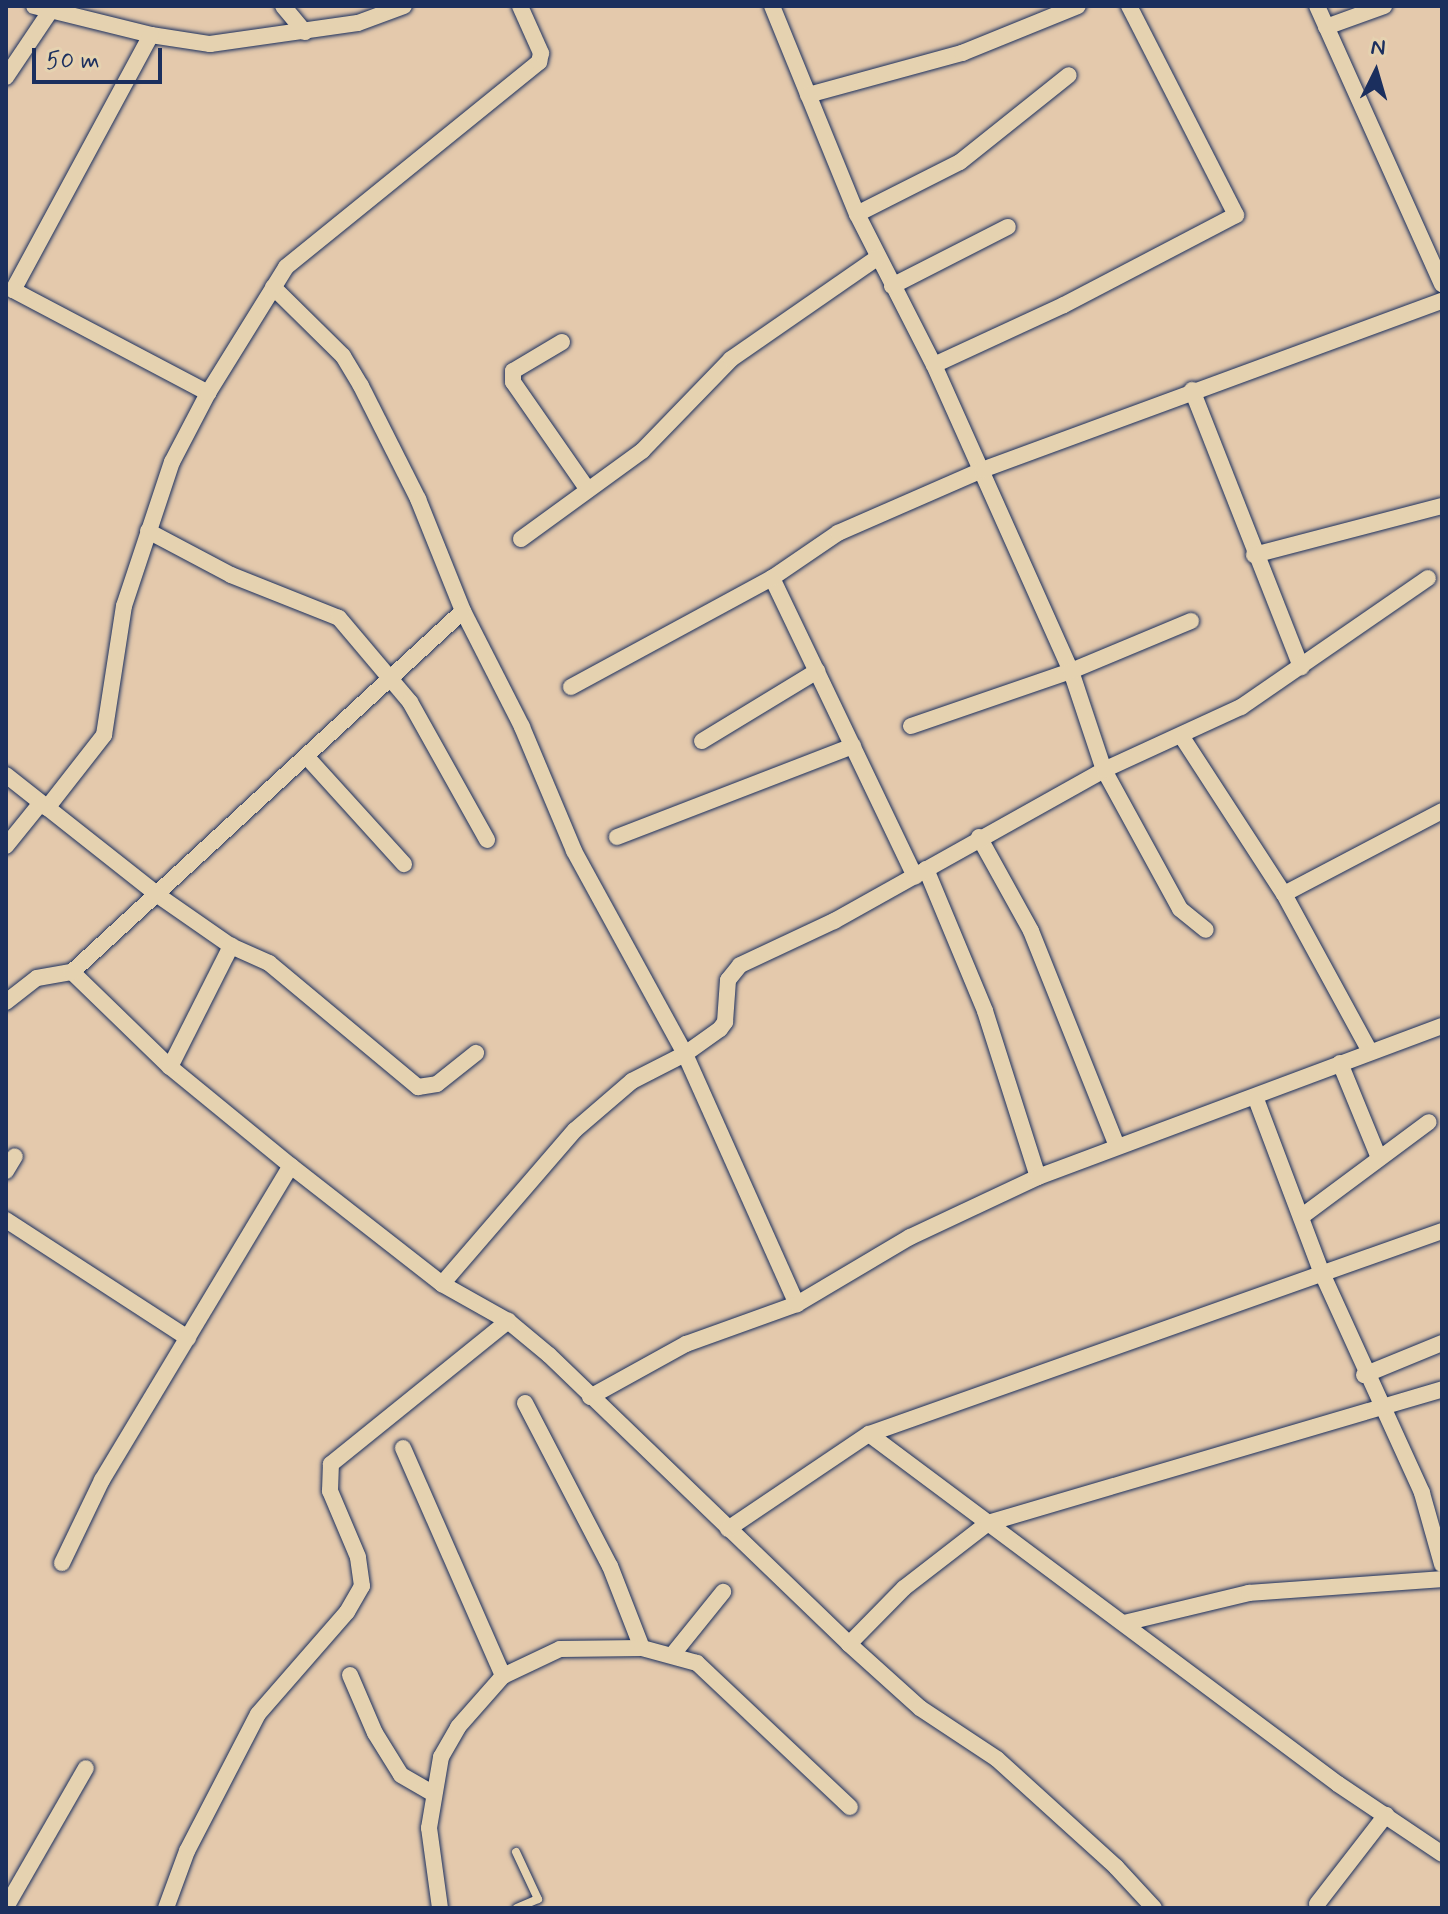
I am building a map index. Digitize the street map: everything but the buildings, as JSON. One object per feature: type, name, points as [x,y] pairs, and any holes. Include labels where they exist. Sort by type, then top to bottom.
[{"type":"street","points":[[283,6],[305,32]]},
{"type":"street","points":[[6,77],[43,8],[151,35],[210,44],[358,23],[404,6]]},
{"type":"street","points":[[6,846],[104,735],[124,606],[172,462],[208,393],[273,287],[304,249],[529,73],[541,53],[520,6]]},
{"type":"street","points":[[772,6],[857,214],[934,365],[1071,671],[1104,770],[1180,909],[1206,930]]},
{"type":"street","points":[[808,95],[962,53],[1078,6]]},
{"type":"street","points":[[934,365],[1064,305],[1236,215],[1129,6]]},
{"type":"street","points":[[1317,6],[1442,284]]},
{"type":"street","points":[[1326,27],[1384,6]]},
{"type":"street","points":[[151,35],[9,296],[208,393]]},
{"type":"street","points":[[857,214],[960,162],[1069,75]]},
{"type":"street","points":[[892,286],[1008,227]]},
{"type":"street","points":[[521,539],[642,451],[731,359],[877,258]]},
{"type":"street","points":[[273,287],[343,356],[361,386],[418,499],[463,611],[522,727],[574,851],[685,1054],[797,1304]]},
{"type":"street","points":[[571,687],[772,578],[838,533],[982,470],[1192,390],[1442,301]]},
{"type":"street","points":[[562,342],[513,371],[513,382],[588,490]]},
{"type":"street","points":[[1192,390],[1254,555],[1301,667]]},
{"type":"street","points":[[1254,555],[1442,506]]},
{"type":"street","points":[[148,531],[231,575],[339,618],[391,674],[437,742],[487,840]]},
{"type":"street","points":[[772,578],[853,746],[920,873],[985,1011],[1038,1177]]},
{"type":"street","points":[[442,1284],[575,1130],[632,1081],[685,1054],[725,1022],[728,980],[740,965],[920,873],[979,837],[1104,770],[1182,737],[1301,667],[1428,578]]},
{"type":"street","points":[[6,1002],[37,978],[72,972],[159,896],[391,674],[463,611]]},
{"type":"street","points":[[911,726],[1071,671],[1191,621]]},
{"type":"street","points":[[702,741],[817,671]]},
{"type":"street","points":[[1182,737],[1284,894],[1370,1052]]},
{"type":"street","points":[[617,837],[853,746]]},
{"type":"street","points":[[306,756],[404,864]]},
{"type":"street","points":[[6,775],[159,896],[231,946],[269,963],[418,1087],[437,1084],[476,1053]]},
{"type":"street","points":[[1284,894],[1442,811]]},
{"type":"street","points":[[979,837],[1031,931],[1116,1143]]},
{"type":"street","points":[[170,1067],[231,946]]},
{"type":"street","points":[[72,972],[170,1067],[291,1166],[442,1284],[508,1321],[849,1644],[920,1708],[997,1759],[1116,1867],[1154,1908]]},
{"type":"street","points":[[590,1397],[686,1344],[797,1304],[910,1237],[1116,1143],[1256,1099],[1340,1063],[1442,1026]]},
{"type":"street","points":[[1340,1063],[1379,1158]]},
{"type":"street","points":[[1256,1099],[1364,1375],[1422,1493],[1442,1564]]},
{"type":"street","points":[[1301,1217],[1429,1122]]},
{"type":"street","points":[[62,1563],[102,1480],[291,1166]]},
{"type":"street","points":[[6,1220],[188,1338]]},
{"type":"street","points":[[728,1529],[869,1434],[1321,1271],[1442,1231]]},
{"type":"street","points":[[166,1908],[187,1851],[258,1714],[347,1612],[362,1586],[358,1557],[330,1491],[331,1464],[508,1321]]},
{"type":"street","points":[[1364,1375],[1442,1343]]},
{"type":"street","points":[[849,1644],[904,1588],[988,1523],[1381,1411],[1442,1389]]},
{"type":"street","points":[[525,1403],[610,1566],[642,1648]]},
{"type":"street","points":[[869,1434],[1442,1854]]},
{"type":"street","points":[[403,1448],[503,1676]]},
{"type":"street","points":[[1124,1623],[1249,1593],[1442,1579]]},
{"type":"street","points":[[673,1654],[723,1592]]},
{"type":"street","points":[[440,1908],[429,1828],[432,1793],[441,1757],[458,1727],[503,1676],[560,1649],[642,1648],[673,1654],[720,1681],[850,1807]]},
{"type":"street","points":[[350,1675],[375,1733],[401,1775],[432,1793]]},
{"type":"street","points":[[6,1907],[86,1768]]},
{"type":"street","points":[[1317,1904],[1386,1815]]},
{"type":"lane","points":[[516,1852],[538,1899],[517,1908]]}]
